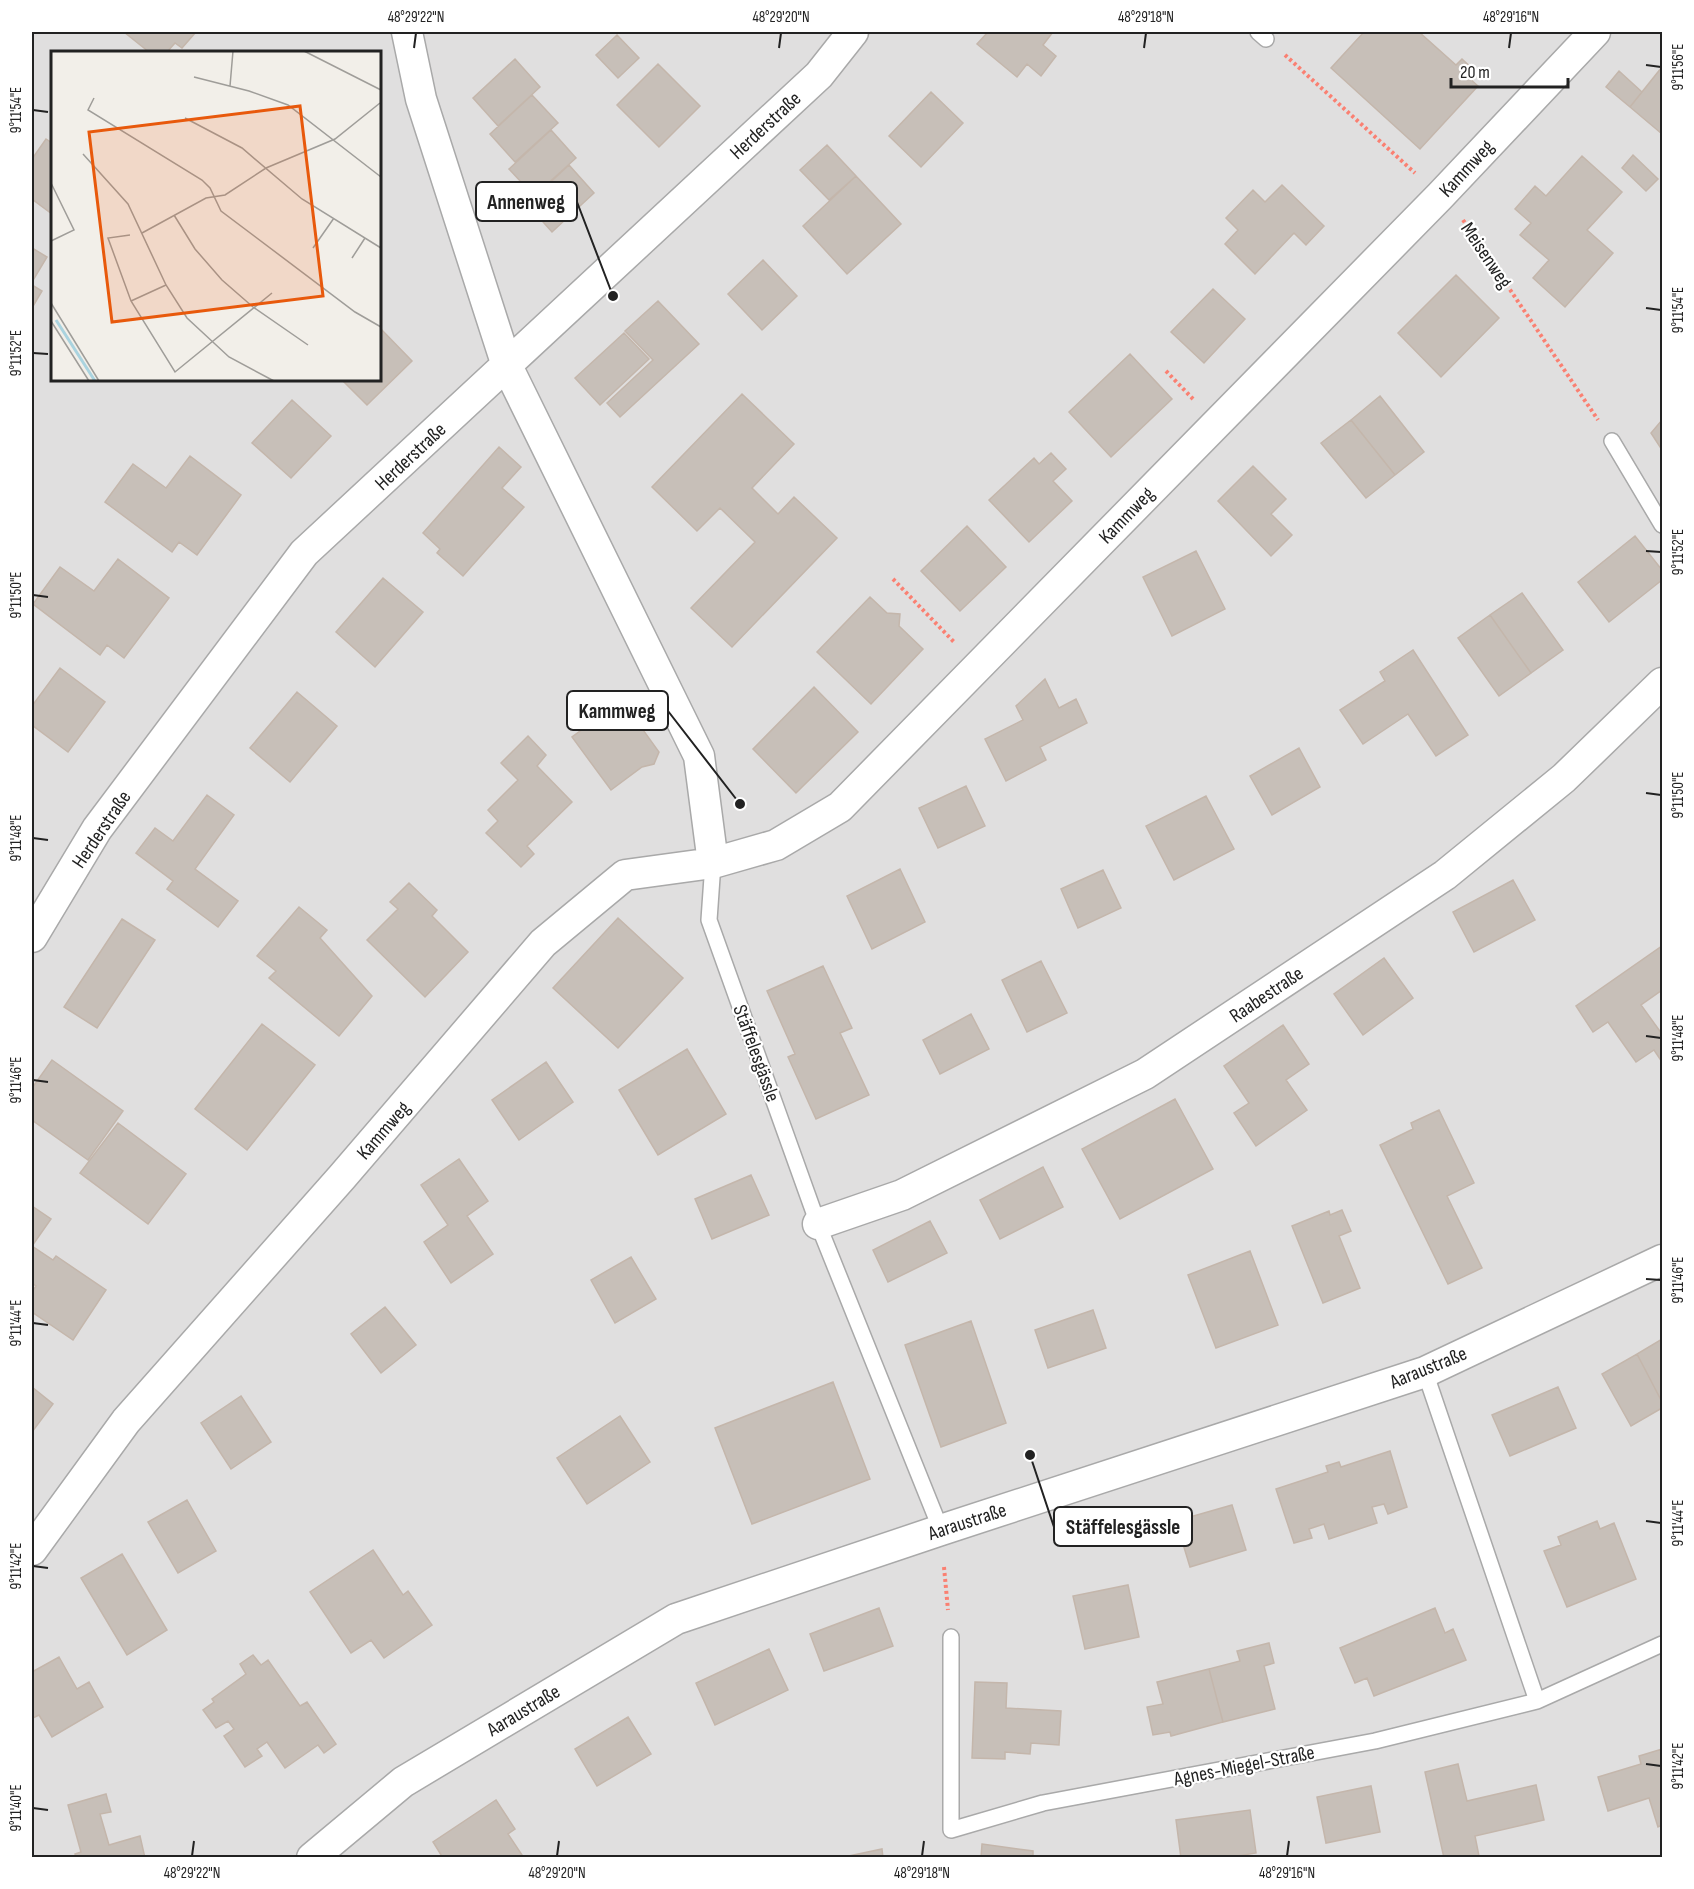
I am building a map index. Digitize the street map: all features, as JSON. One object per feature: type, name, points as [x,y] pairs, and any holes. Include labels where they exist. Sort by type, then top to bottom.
[{"type":"street","points":[[407,32],[421,99],[507,366],[699,756],[713,863]]},
{"type":"street","name":"Herderstraße","points":[[32,937],[97,829],[304,554],[819,75],[853,32]]},
{"type":"street","name":"Kammweg","points":[[32,1550],[126,1421],[321,1202],[543,943],[625,875],[713,863],[776,845],[840,807],[1440,195],[1595,32]]},
{"type":"street","name":"Raabestraße","points":[[818,1224],[902,1195],[1145,1074],[1445,875],[1564,778],[1662,682]]},
{"type":"street","name":"Aaraustraße","points":[[312,1857],[403,1782],[676,1618],[1425,1372],[1662,1260]]},
{"type":"lane","points":[[1612,441],[1662,525]]},
{"type":"lane","name":"Stäffelesgässle","points":[[713,863],[710,920],[818,1224],[941,1530]]},
{"type":"lane","points":[[1425,1372],[1537,1701]]},
{"type":"lane","name":"Agnes-Miegel-Straße","points":[[951,1637],[951,1830],[1043,1803],[1375,1741],[1537,1701],[1662,1644]]},
{"type":"path","name":"Meisenweg","points":[[1262,35],[1457,210],[1612,441]]},
{"type":"path","points":[[893,579],[978,667]]},
{"type":"path","points":[[941,1530],[951,1637]]},
{"type":"shaded area","points":[[32,32],[1662,32],[1662,1857],[32,1857]]},
{"type":"building","points":[[124,32],[196,32],[182,48],[175,43],[168,51],[148,51]]},
{"type":"building","points":[[988,32],[1053,32],[1043,45],[1056,56],[1041,76],[1027,64],[1017,77],[977,44]]},
{"type":"building","points":[[1364,32],[1419,32],[1456,65],[1462,59],[1475,71],[1469,78],[1478,86],[1420,149],[1331,68]]},
{"type":"building","points":[[617,35],[639,58],[618,78],[596,55]]},
{"type":"building","points":[[515,59],[540,87],[498,126],[473,98]]},
{"type":"building","points":[[658,64],[700,106],[659,147],[617,105]]},
{"type":"building","points":[[1662,67],[1662,134],[1630,107]]},
{"type":"building","points":[[1619,71],[1642,92],[1630,107],[1606,87]]},
{"type":"building","points":[[931,92],[963,123],[921,167],[889,136]]},
{"type":"building","points":[[532,95],[558,123],[515,162],[490,134]]},
{"type":"building","points":[[551,130],[576,158],[534,196],[509,169]]},
{"type":"building","points":[[46,139],[51,142],[51,213],[32,199],[32,159]]},
{"type":"building","points":[[827,145],[856,176],[829,200],[800,170]]},
{"type":"building","points":[[1633,155],[1658,179],[1646,191],[1622,168]]},
{"type":"building","points":[[1582,156],[1622,192],[1587,230],[1613,253],[1565,307],[1533,278],[1549,260],[1520,235],[1531,223],[1515,209],[1535,186],[1546,196]]},
{"type":"building","points":[[569,165],[594,193],[552,232],[527,204]]},
{"type":"building","points":[[856,176],[901,224],[847,274],[803,226]]},
{"type":"building","points":[[1282,185],[1324,226],[1306,245],[1294,233],[1255,274],[1225,244],[1238,230],[1226,218],[1253,190],[1265,202]]},
{"type":"building","points":[[32,248],[47,257],[32,282]]},
{"type":"building","points":[[763,260],[797,296],[762,330],[728,294]]},
{"type":"building","points":[[1456,275],[1499,318],[1441,377],[1398,333]]},
{"type":"building","points":[[32,285],[42,291],[32,308]]},
{"type":"building","points":[[1213,289],[1245,319],[1204,363],[1171,332]]},
{"type":"building","points":[[658,301],[699,344],[620,417],[607,403],[653,360],[625,331]]},
{"type":"building","points":[[381,329],[412,361],[367,405],[343,381],[381,381]]},
{"type":"building","points":[[624,333],[649,359],[600,405],[575,378]]},
{"type":"building","points":[[1130,354],[1172,399],[1111,457],[1069,412]]},
{"type":"building","points":[[742,394],[794,444],[752,488],[778,514],[794,497],[837,538],[732,647],[691,608],[755,542],[720,508],[697,531],[652,487]]},
{"type":"building","points":[[1380,396],[1424,452],[1395,475],[1351,420]]},
{"type":"building","points":[[292,400],[331,436],[291,478],[252,443]]},
{"type":"building","points":[[1351,420],[1395,475],[1366,498],[1321,443]]},
{"type":"building","points":[[1662,420],[1662,450],[1651,433]]},
{"type":"building","points":[[499,447],[521,467],[502,488],[524,507],[463,576],[437,553],[440,549],[423,533]]},
{"type":"building","points":[[1051,453],[1066,469],[1053,481],[1072,501],[1029,542],[989,500],[1034,458],[1039,464]]},
{"type":"building","points":[[190,456],[241,495],[197,555],[179,542],[172,552],[105,502],[133,464],[166,488]]},
{"type":"building","points":[[1253,466],[1286,499],[1271,514],[1292,535],[1271,556],[1218,501]]},
{"type":"building","points":[[967,526],[1006,567],[960,611],[921,571]]},
{"type":"building","points":[[1635,536],[1662,570],[1662,580],[1609,622],[1578,582]]},
{"type":"building","points":[[1196,551],[1225,609],[1172,636],[1143,577]]},
{"type":"building","points":[[118,559],[169,598],[124,658],[107,645],[100,655],[33,604],[60,567],[94,591]]},
{"type":"building","points":[[383,578],[423,612],[375,667],[336,632]]},
{"type":"building","points":[[1522,593],[1563,650],[1531,673],[1490,615]]},
{"type":"building","points":[[870,597],[887,613],[900,614],[899,626],[923,649],[871,704],[817,652]]},
{"type":"building","points":[[1490,615],[1531,673],[1499,696],[1458,638]]},
{"type":"building","points":[[1413,650],[1468,735],[1436,756],[1408,714],[1363,744],[1340,710],[1385,681],[1380,672]]},
{"type":"building","points":[[60,668],[105,702],[68,752],[32,725],[32,706]]},
{"type":"building","points":[[1045,679],[1059,708],[1076,699],[1087,723],[1040,747],[1046,760],[1006,781],[985,739],[1023,720],[1016,706]]},
{"type":"building","points":[[814,687],[858,732],[796,793],[753,749]]},
{"type":"building","points":[[297,692],[337,726],[290,782],[250,748]]},
{"type":"building","points":[[631,694],[647,716],[638,723],[659,752],[654,764],[642,767],[611,790],[572,737]]},
{"type":"building","points":[[528,736],[546,755],[537,766],[572,802],[527,846],[534,854],[521,867],[486,833],[498,821],[488,810],[518,780],[501,763]]},
{"type":"building","points":[[1299,748],[1320,787],[1272,815],[1250,776]]},
{"type":"building","points":[[966,786],[985,826],[938,848],[919,808]]},
{"type":"building","points":[[207,795],[234,815],[195,869],[238,901],[218,927],[167,889],[173,881],[136,853],[155,828],[173,841]]},
{"type":"building","points":[[1206,796],[1234,849],[1174,880],[1146,826]]},
{"type":"building","points":[[900,869],[925,922],[872,949],[847,896]]},
{"type":"building","points":[[1103,870],[1121,908],[1078,928],[1061,889]]},
{"type":"building","points":[[1513,880],[1535,920],[1474,952],[1453,912]]},
{"type":"building","points":[[409,883],[437,910],[432,916],[468,952],[425,997],[367,940],[398,909],[390,902]]},
{"type":"building","points":[[299,907],[327,930],[320,938],[372,996],[339,1036],[269,978],[276,971],[257,956]]},
{"type":"building","points":[[618,918],[683,978],[618,1048],[553,988]]},
{"type":"building","points":[[122,919],[155,940],[97,1028],[64,1007]]},
{"type":"building","points":[[1662,946],[1662,990],[1641,1005],[1662,1034],[1662,1062],[1654,1050],[1636,1062],[1608,1022],[1593,1032],[1576,1006]]},
{"type":"building","points":[[1384,958],[1413,998],[1363,1035],[1334,994]]},
{"type":"building","points":[[1041,961],[1067,1013],[1027,1032],[1002,980]]},
{"type":"building","points":[[823,966],[852,1028],[840,1033],[869,1095],[816,1119],[788,1057],[795,1054],[767,991]]},
{"type":"building","points":[[971,1014],[989,1049],[940,1074],[923,1040]]},
{"type":"building","points":[[262,1024],[315,1065],[247,1150],[195,1109]]},
{"type":"building","points":[[1283,1025],[1309,1064],[1286,1080],[1307,1110],[1256,1146],[1234,1113],[1249,1103],[1224,1066]]},
{"type":"building","points":[[687,1049],[726,1114],[658,1155],[619,1090]]},
{"type":"building","points":[[52,1060],[123,1111],[88,1160],[32,1120],[32,1088]]},
{"type":"building","points":[[546,1062],[573,1102],[519,1140],[492,1100]]},
{"type":"building","points":[[1175,1099],[1213,1169],[1120,1219],[1082,1149]]},
{"type":"building","points":[[1439,1110],[1474,1183],[1447,1196],[1482,1268],[1448,1284],[1380,1145],[1413,1129],[1411,1123]]},
{"type":"building","points":[[118,1123],[186,1174],[148,1224],[80,1173]]},
{"type":"building","points":[[459,1159],[488,1201],[467,1216],[493,1254],[451,1283],[424,1242],[448,1225],[421,1185]]},
{"type":"building","points":[[1043,1167],[1063,1207],[1000,1239],[980,1200]]},
{"type":"building","points":[[751,1175],[769,1215],[712,1239],[695,1199]]},
{"type":"building","points":[[32,1206],[51,1219],[32,1246]]},
{"type":"building","points":[[1342,1210],[1351,1231],[1339,1236],[1360,1288],[1323,1303],[1292,1226],[1329,1211],[1330,1215]]},
{"type":"building","points":[[930,1221],[947,1253],[888,1282],[873,1250]]},
{"type":"building","points":[[32,1246],[53,1260],[56,1256],[106,1290],[73,1340],[32,1312],[32,1292],[36,1286],[32,1283]]},
{"type":"building","points":[[1250,1251],[1278,1325],[1216,1348],[1188,1275]]},
{"type":"building","points":[[631,1257],[656,1299],[615,1323],[591,1280]]},
{"type":"building","points":[[385,1307],[416,1345],[381,1373],[351,1334]]},
{"type":"building","points":[[1093,1310],[1106,1348],[1048,1368],[1035,1330]]},
{"type":"building","points":[[971,1321],[1006,1423],[941,1447],[905,1345]]},
{"type":"building","points":[[1662,1339],[1662,1402],[1637,1354]]},
{"type":"building","points":[[1637,1354],[1662,1402],[1662,1408],[1631,1426],[1602,1374]]},
{"type":"building","points":[[833,1382],[870,1479],[752,1524],[715,1428]]},
{"type":"building","points":[[32,1387],[53,1404],[32,1432]]},
{"type":"building","points":[[1558,1387],[1576,1428],[1510,1456],[1492,1415]]},
{"type":"building","points":[[241,1396],[271,1442],[231,1469],[201,1423]]},
{"type":"building","points":[[620,1416],[650,1462],[587,1504],[557,1458]]},
{"type":"building","points":[[1390,1451],[1407,1507],[1388,1514],[1384,1504],[1372,1507],[1377,1523],[1329,1539],[1324,1524],[1309,1529],[1312,1538],[1294,1543],[1276,1489],[1328,1472],[1326,1466],[1339,1462],[1341,1467]]},
{"type":"building","points":[[187,1500],[216,1551],[178,1573],[148,1522]]},
{"type":"building","points":[[1232,1505],[1246,1550],[1190,1567],[1176,1521]]},
{"type":"building","points":[[1597,1521],[1600,1529],[1614,1523],[1636,1579],[1567,1607],[1544,1551],[1561,1545],[1558,1537]]},
{"type":"building","points":[[373,1550],[403,1595],[408,1591],[432,1625],[384,1658],[371,1640],[351,1653],[310,1592]]},
{"type":"building","points":[[122,1554],[167,1630],[127,1655],[81,1578]]},
{"type":"building","points":[[1128,1585],[1139,1637],[1085,1649],[1073,1596]]},
{"type":"building","points":[[879,1608],[893,1646],[824,1671],[810,1634]]},
{"type":"building","points":[[1435,1608],[1445,1633],[1453,1629],[1466,1660],[1374,1696],[1367,1678],[1355,1683],[1340,1648]]},
{"type":"building","points":[[1269,1643],[1274,1663],[1264,1666],[1275,1709],[1223,1722],[1209,1669],[1240,1661],[1237,1651]]},
{"type":"building","points":[[769,1649],[788,1690],[715,1725],[696,1683]]},
{"type":"building","points":[[253,1655],[261,1665],[268,1660],[300,1706],[307,1702],[336,1744],[324,1753],[318,1745],[285,1768],[267,1742],[257,1749],[262,1756],[245,1767],[224,1736],[234,1729],[228,1721],[216,1728],[203,1710],[214,1702],[212,1699],[246,1674],[240,1664]]},
{"type":"building","points":[[59,1657],[77,1689],[89,1682],[103,1707],[52,1737],[39,1715],[33,1718],[32,1716],[32,1672]]},
{"type":"building","points":[[1209,1669],[1223,1722],[1171,1736],[1170,1732],[1153,1735],[1147,1707],[1163,1704],[1157,1682]]},
{"type":"building","points":[[975,1682],[1007,1683],[1006,1708],[1061,1711],[1059,1745],[1031,1743],[1030,1754],[1005,1752],[1005,1759],[972,1758]]},
{"type":"building","points":[[628,1717],[651,1754],[597,1786],[575,1749]]},
{"type":"building","points":[[1662,1749],[1662,1825],[1658,1827],[1649,1798],[1608,1811],[1598,1777],[1641,1764],[1639,1756]]},
{"type":"building","points":[[1458,1764],[1467,1801],[1536,1785],[1544,1820],[1475,1836],[1479,1856],[1444,1858],[1425,1772]]},
{"type":"building","points":[[1371,1786],[1380,1832],[1326,1843],[1317,1797]]},
{"type":"building","points":[[106,1794],[111,1812],[100,1814],[109,1845],[140,1836],[145,1858],[76,1858],[75,1854],[81,1852],[68,1805]]},
{"type":"building","points":[[496,1800],[515,1829],[508,1834],[524,1858],[443,1858],[433,1842]]},
{"type":"building","points":[[1250,1810],[1256,1853],[1226,1858],[1181,1858],[1176,1820]]},
{"type":"building","points":[[982,1844],[1033,1851],[1033,1858],[981,1858]]},
{"type":"building","points":[[882,1849],[883,1858],[844,1857]]},
{"type":"place","name":"Annenweg","points":[[613,296]]},
{"type":"place","name":"Kammweg","points":[[740,804]]},
{"type":"place","name":"Stäffelesgässle","points":[[1030,1455]]}]
